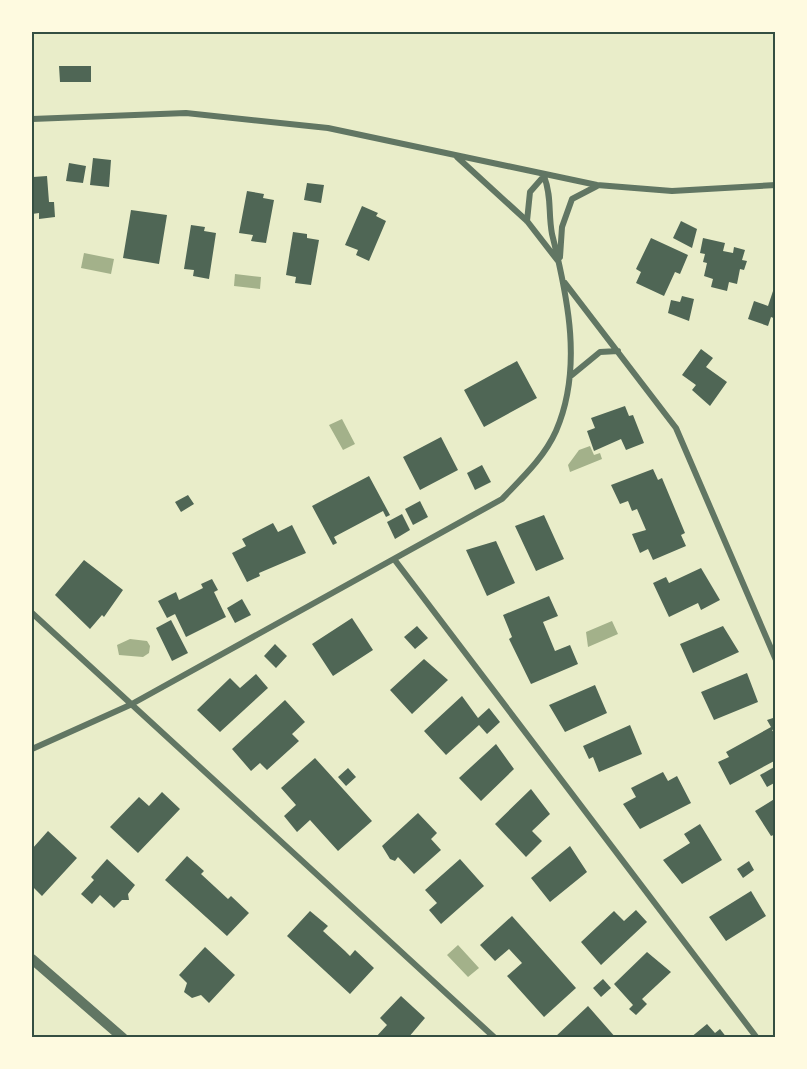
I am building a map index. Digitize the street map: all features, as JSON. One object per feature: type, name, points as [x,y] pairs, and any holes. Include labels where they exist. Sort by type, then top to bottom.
[{"type":"street","points":[[32,118],[186,113],[328,128],[597,186],[672,191],[776,185]]},
{"type":"street","points":[[456,156],[527,221],[560,264]]},
{"type":"street","points":[[527,221],[531,192],[544,176]]},
{"type":"street","points":[[32,749],[130,705],[394,559],[501,499],[530,470],[555,433],[572,375],[565,282],[549,221],[550,194],[544,176]]},
{"type":"street","points":[[560,264],[562,227],[572,199],[597,186]]},
{"type":"street","points":[[565,282],[676,429],[776,660]]},
{"type":"street","points":[[572,375],[600,352],[618,351]]},
{"type":"street","points":[[394,559],[757,1038]]},
{"type":"street","points":[[32,613],[495,1038]]},
{"type":"street","points":[[32,959],[123,1038]]},
{"type":"shaded area","points":[[84,253],[114,259],[111,274],[81,268]]},
{"type":"shaded area","points":[[235,274],[261,277],[260,289],[234,286]]},
{"type":"shaded area","points":[[342,419],[355,444],[343,450],[329,425]]},
{"type":"shaded area","points":[[590,446],[594,455],[600,453],[602,459],[570,472],[568,465],[579,450]]},
{"type":"shaded area","points":[[612,621],[618,634],[588,647],[586,632]]},
{"type":"shaded area","points":[[130,639],[147,641],[150,646],[149,653],[143,657],[119,655],[117,645]]},
{"type":"shaded area","points":[[458,945],[479,968],[468,977],[447,955]]},
{"type":"building","points":[[59,66],[91,66],[91,82],[60,82]]},
{"type":"building","points":[[93,158],[111,160],[109,187],[90,185]]},
{"type":"building","points":[[69,163],[86,166],[83,183],[66,181]]},
{"type":"building","points":[[32,174],[33,177],[47,176],[49,202],[54,202],[55,217],[39,219],[39,213],[32,214]]},
{"type":"building","points":[[307,183],[324,185],[321,203],[304,200]]},
{"type":"building","points":[[247,191],[264,194],[263,198],[274,200],[266,243],[251,241],[253,235],[239,233]]},
{"type":"building","points":[[362,206],[378,213],[376,216],[386,221],[369,261],[356,255],[358,250],[345,245]]},
{"type":"building","points":[[131,210],[167,215],[159,264],[123,258]]},
{"type":"building","points":[[681,221],[697,229],[692,248],[673,238]]},
{"type":"building","points":[[191,225],[205,227],[204,231],[216,233],[209,279],[193,276],[194,270],[184,269]]},
{"type":"building","points":[[293,232],[307,234],[307,238],[319,240],[311,285],[295,283],[296,277],[286,275]]},
{"type":"building","points":[[651,238],[688,255],[680,274],[675,272],[664,296],[636,283],[641,272],[636,269]]},
{"type":"building","points":[[703,238],[725,243],[723,251],[733,253],[734,247],[745,250],[742,260],[747,261],[744,270],[740,269],[737,284],[729,282],[727,291],[711,287],[713,279],[704,276],[707,263],[703,262],[705,254],[700,253]]},
{"type":"building","points":[[775,285],[776,319],[771,317],[768,326],[748,319],[754,301],[768,306]]},
{"type":"building","points":[[682,296],[694,299],[689,321],[668,313],[671,300],[680,302]]},
{"type":"building","points":[[701,349],[713,358],[706,367],[727,382],[710,406],[692,390],[696,385],[682,375]]},
{"type":"building","points":[[517,361],[537,398],[484,427],[464,390]]},
{"type":"building","points":[[625,406],[629,416],[633,415],[644,443],[626,450],[621,439],[594,451],[587,431],[595,428],[591,418]]},
{"type":"building","points":[[441,437],[458,470],[420,490],[403,457]]},
{"type":"building","points":[[482,465],[491,482],[475,490],[467,473]]},
{"type":"building","points":[[653,469],[658,480],[662,478],[685,533],[681,535],[686,546],[653,560],[648,549],[640,553],[632,534],[646,530],[637,509],[632,511],[628,501],[620,504],[611,485]]},
{"type":"building","points":[[369,476],[390,515],[386,517],[383,511],[334,537],[337,543],[333,545],[312,506]]},
{"type":"building","points":[[188,495],[194,504],[181,512],[175,502]]},
{"type":"building","points":[[420,501],[428,517],[413,525],[405,509]]},
{"type":"building","points":[[402,514],[410,530],[395,539],[387,522]]},
{"type":"building","points":[[544,515],[564,559],[536,571],[515,526]]},
{"type":"building","points":[[273,523],[278,532],[292,525],[306,553],[259,573],[260,576],[247,582],[232,553],[246,546],[242,539]]},
{"type":"building","points":[[496,541],[515,583],[487,596],[466,550]]},
{"type":"building","points":[[84,560],[123,590],[104,617],[102,615],[90,629],[55,595]]},
{"type":"building","points":[[701,568],[720,600],[701,610],[698,603],[669,617],[653,583],[666,577],[669,583]]},
{"type":"building","points":[[212,579],[218,590],[214,592],[226,617],[186,637],[175,614],[167,618],[158,601],[176,592],[179,600],[203,588],[201,584]]},
{"type":"building","points":[[549,596],[558,616],[543,622],[555,651],[570,645],[578,664],[531,684],[509,639],[512,637],[503,615]]},
{"type":"building","points":[[242,599],[251,615],[235,623],[227,608]]},
{"type":"building","points":[[352,618],[373,650],[333,676],[312,644]]},
{"type":"building","points":[[171,620],[188,653],[172,661],[156,628]]},
{"type":"building","points":[[417,626],[428,638],[415,649],[404,637]]},
{"type":"building","points":[[723,626],[739,652],[693,673],[680,644]]},
{"type":"building","points":[[275,644],[287,656],[276,668],[264,656]]},
{"type":"building","points":[[424,659],[448,680],[412,714],[390,690]]},
{"type":"building","points":[[747,673],[758,702],[714,720],[701,692]]},
{"type":"building","points":[[256,674],[268,688],[220,732],[197,710],[230,678],[240,688]]},
{"type":"building","points":[[595,685],[607,713],[565,732],[549,705]]},
{"type":"building","points":[[462,696],[478,718],[489,708],[500,722],[487,734],[479,725],[446,755],[424,731]]},
{"type":"building","points":[[285,700],[305,722],[292,734],[299,741],[267,770],[260,763],[251,771],[232,749]]},
{"type":"building","points":[[776,717],[776,729],[772,730],[776,736],[776,760],[730,785],[718,762],[729,757],[726,752],[771,727],[767,720]]},
{"type":"building","points":[[630,725],[642,754],[599,772],[593,757],[589,759],[583,746]]},
{"type":"building","points":[[496,744],[514,769],[481,801],[459,778]]},
{"type":"building","points":[[315,758],[372,821],[338,851],[310,820],[297,832],[284,816],[296,805],[281,788]]},
{"type":"building","points":[[776,766],[776,782],[767,787],[760,775]]},
{"type":"building","points":[[348,768],[356,777],[346,786],[338,777]]},
{"type":"building","points":[[663,772],[668,781],[677,776],[691,803],[640,829],[623,804],[636,797],[631,788]]},
{"type":"building","points":[[531,789],[550,814],[532,831],[542,841],[526,857],[495,824]]},
{"type":"building","points":[[162,792],[180,809],[138,853],[110,827],[139,797],[149,806]]},
{"type":"building","points":[[776,798],[776,834],[771,836],[755,811]]},
{"type":"building","points":[[418,813],[437,833],[431,839],[441,850],[414,874],[398,857],[395,861],[390,859],[382,846]]},
{"type":"building","points":[[700,824],[722,860],[682,884],[663,860],[690,843],[684,834]]},
{"type":"building","points":[[48,831],[77,858],[42,896],[32,886],[32,849]]},
{"type":"building","points":[[570,846],[587,872],[550,902],[531,878]]},
{"type":"building","points":[[187,856],[204,871],[201,874],[228,899],[231,896],[249,913],[227,936],[165,880]]},
{"type":"building","points":[[107,859],[135,885],[128,894],[129,900],[122,900],[114,908],[100,895],[92,904],[81,894],[94,880],[91,877]]},
{"type":"building","points":[[460,859],[484,886],[441,924],[429,910],[437,903],[425,890]]},
{"type":"building","points":[[749,861],[754,870],[743,878],[737,869]]},
{"type":"building","points":[[751,891],[766,916],[726,941],[709,917]]},
{"type":"building","points":[[636,910],[647,922],[601,965],[581,942],[614,911],[624,921]]},
{"type":"building","points":[[310,911],[328,926],[323,931],[350,956],[355,950],[374,968],[350,994],[287,936]]},
{"type":"building","points":[[512,916],[576,988],[544,1017],[507,976],[522,963],[509,949],[495,961],[480,945]]},
{"type":"building","points":[[205,947],[235,975],[209,1003],[201,995],[192,998],[184,992],[187,983],[179,975]]},
{"type":"building","points":[[647,952],[671,972],[642,999],[647,1004],[636,1015],[629,1009],[633,1005],[614,984]]},
{"type":"building","points":[[603,979],[611,988],[601,997],[593,988]]},
{"type":"building","points":[[401,996],[425,1018],[408,1038],[375,1038],[387,1025],[380,1018]]},
{"type":"building","points":[[588,1006],[616,1038],[554,1038]]},
{"type":"building","points":[[707,1024],[715,1033],[720,1029],[727,1038],[690,1038]]}]
